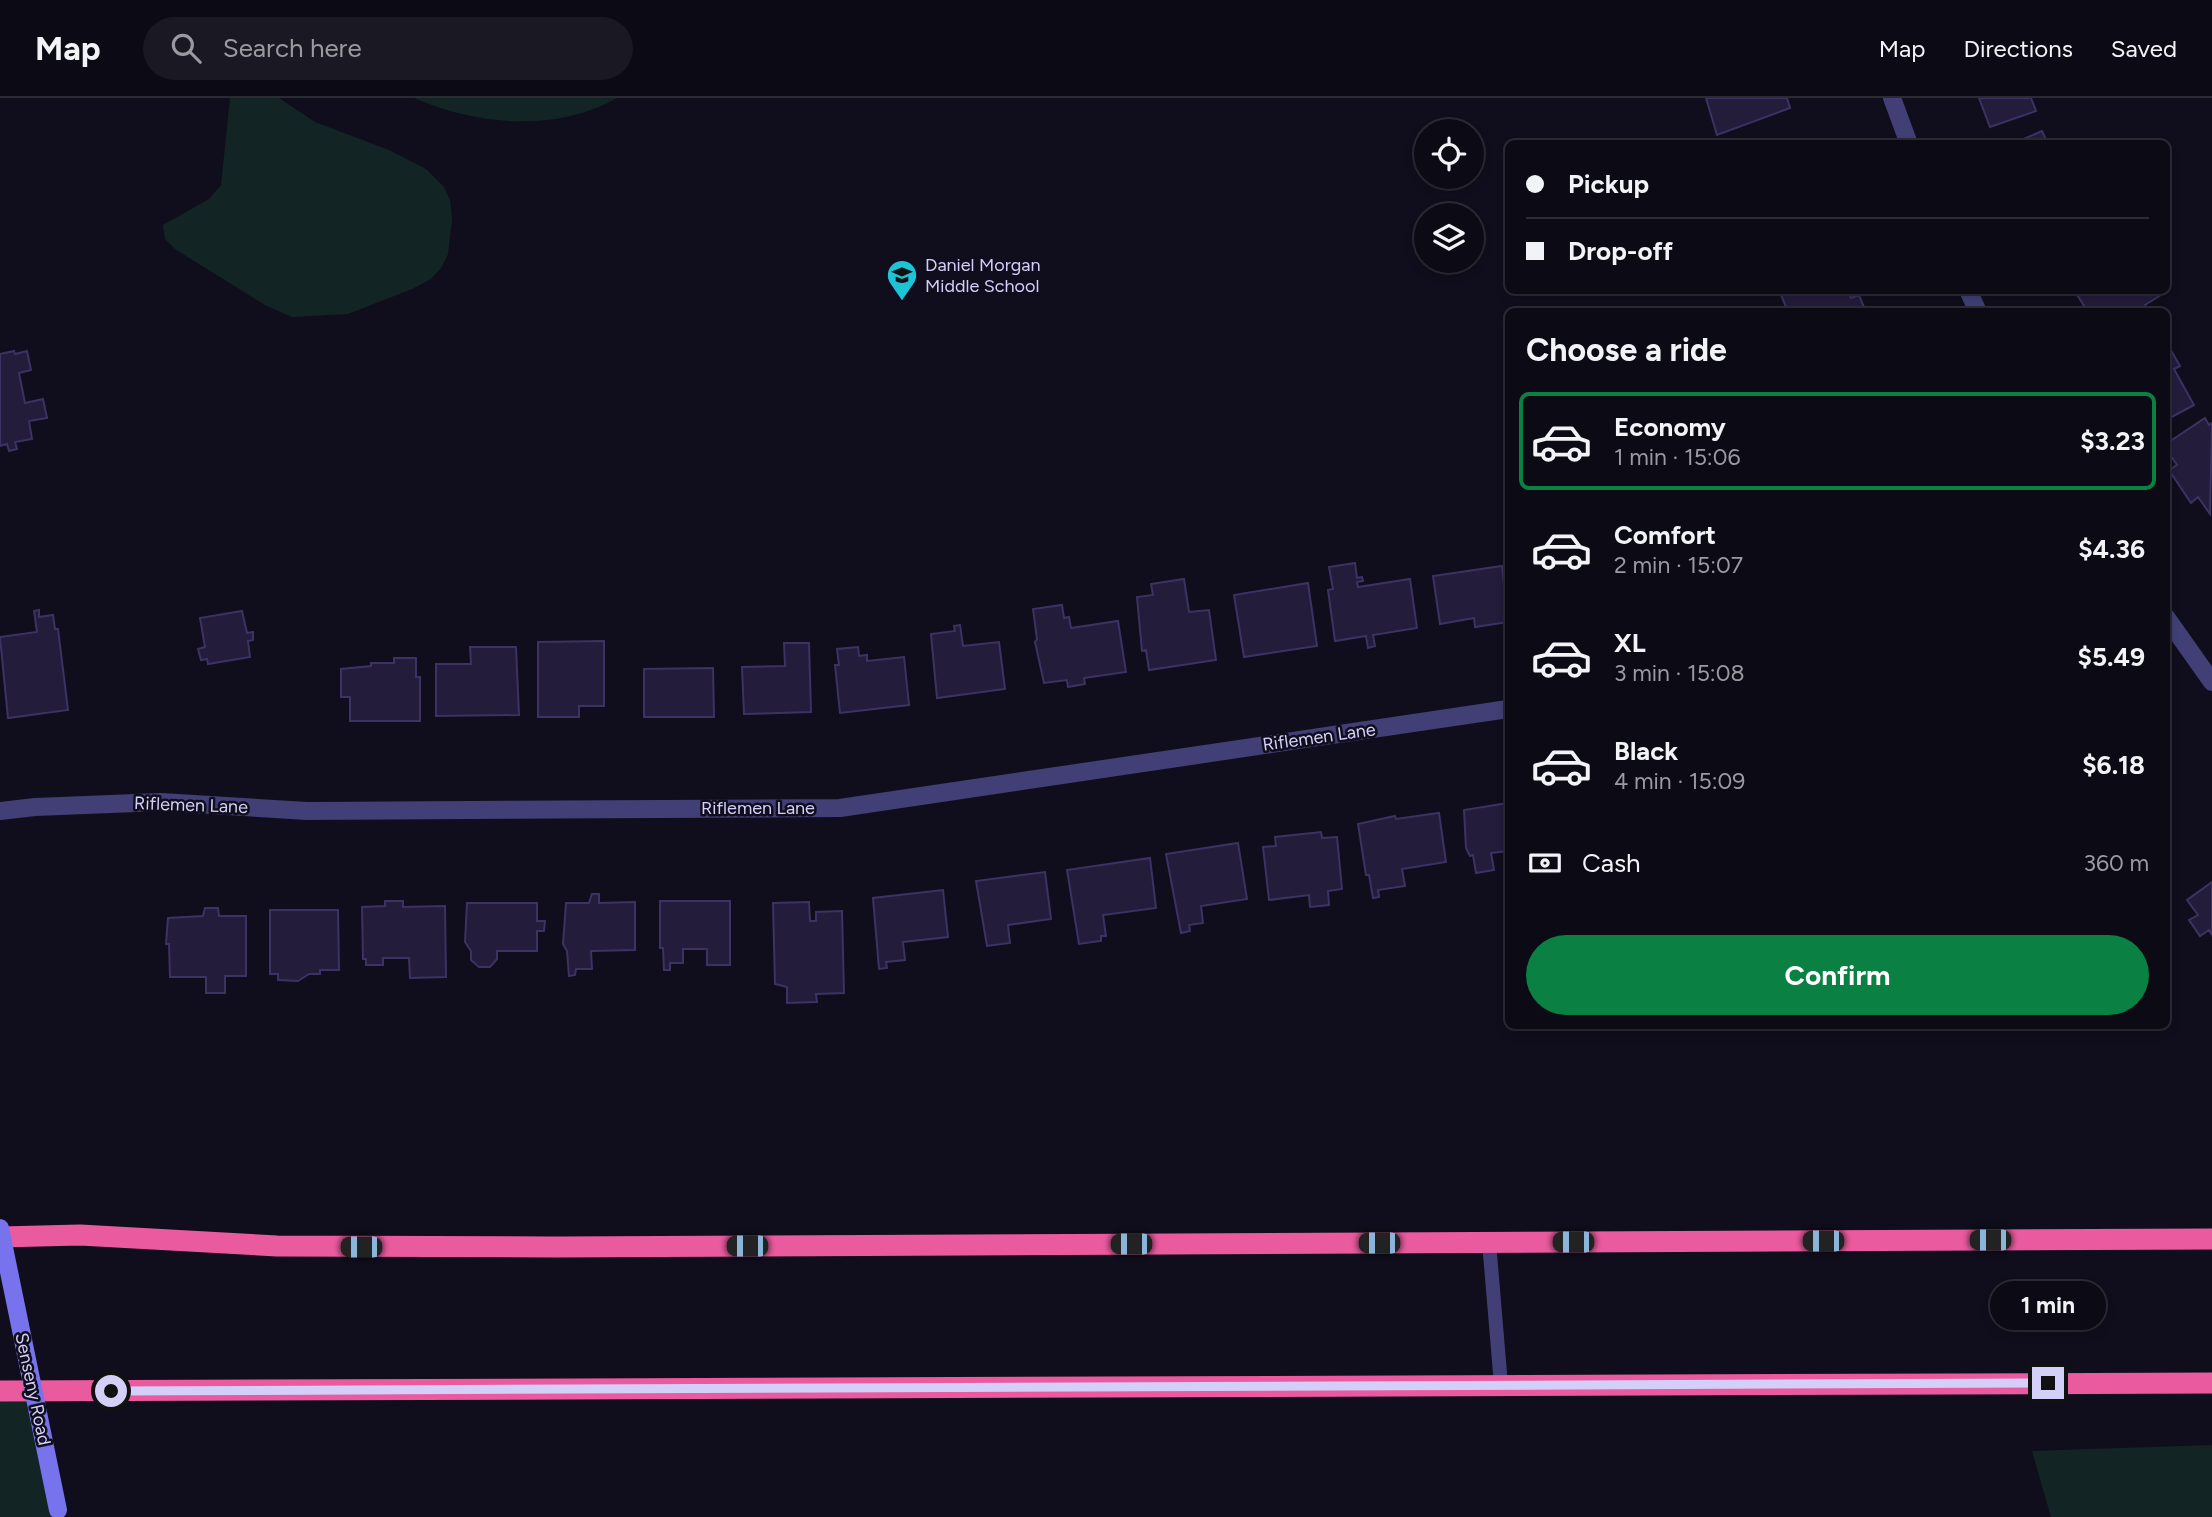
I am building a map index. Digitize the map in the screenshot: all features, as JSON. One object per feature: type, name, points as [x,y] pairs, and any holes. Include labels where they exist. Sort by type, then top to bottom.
[{"type":"highway","points":[[0,1237],[80,1236],[277,1247],[2212,1239]]},
{"type":"highway","points":[[0,1391],[2212,1383]]},
{"type":"main road","name":"Senseny Road","points":[[0,1228],[58,1510]]},
{"type":"street","points":[[1892,98],[1908,140]]},
{"type":"street","points":[[2170,623],[2212,682]]},
{"type":"street","name":"Riflemen Lane","points":[[0,811],[161,802],[307,811],[840,808],[1505,709]]},
{"type":"lane","points":[[1489,1242],[1501,1385]]},
{"type":"green space","points":[[230,98],[279,98],[315,122],[389,150],[426,169],[444,187],[450,200],[452,219],[448,254],[441,268],[431,279],[412,289],[348,314],[292,317],[265,305],[175,249],[165,239],[163,225],[209,199],[221,185]]},
{"type":"green space","points":[[414,98],[617,98],[568,117],[516,121],[463,114]]},
{"type":"green space","points":[[30,1391],[59,1517],[0,1517],[0,1392]]},
{"type":"green space","points":[[2212,1445],[2212,1517],[2051,1517],[2032,1451]]},
{"type":"building","points":[[1706,98],[1787,98],[1790,108],[1717,135]]},
{"type":"building","points":[[1979,98],[2031,98],[2036,111],[1990,127]]},
{"type":"building","points":[[2042,131],[2046,140],[2021,140]]},
{"type":"building","points":[[1781,294],[1849,294],[1851,298],[1859,295],[1864,308],[1786,308]]},
{"type":"building","points":[[2077,294],[2161,295],[2145,305],[2147,308],[2085,308]]},
{"type":"building","points":[[14,351],[15,354],[27,351],[31,370],[19,373],[25,403],[43,399],[47,418],[29,421],[32,439],[15,442],[17,449],[9,451],[7,444],[0,446],[0,354]]},
{"type":"building","points":[[2172,352],[2180,366],[2174,369],[2194,405],[2170,418]]},
{"type":"building","points":[[2205,418],[2209,425],[2212,423],[2210,514],[2198,497],[2191,503],[2170,472],[2177,465],[2170,455],[2170,441]]},
{"type":"building","points":[[1355,563],[1357,578],[1362,577],[1363,581],[1357,582],[1358,587],[1410,579],[1417,628],[1373,635],[1375,646],[1368,648],[1366,636],[1335,641],[1328,590],[1333,589],[1329,567]]},
{"type":"building","points":[[1502,566],[1505,622],[1475,627],[1474,618],[1440,624],[1433,576]]},
{"type":"building","points":[[1184,579],[1189,612],[1209,610],[1216,660],[1149,670],[1146,650],[1142,651],[1137,597],[1153,595],[1151,584]]},
{"type":"building","points":[[1308,583],[1317,646],[1244,657],[1234,595]]},
{"type":"building","points":[[1062,605],[1064,618],[1069,617],[1071,628],[1118,621],[1126,672],[1084,678],[1085,684],[1068,687],[1067,680],[1044,683],[1035,642],[1037,639],[1033,609]]},
{"type":"building","points":[[39,610],[39,617],[53,615],[55,629],[58,629],[68,710],[8,718],[0,637],[37,632],[34,611]]},
{"type":"building","points":[[242,611],[247,633],[253,632],[253,640],[248,641],[250,657],[208,664],[207,659],[201,660],[198,649],[205,647],[200,618]]},
{"type":"building","points":[[960,625],[963,646],[999,642],[1005,689],[937,698],[931,634],[955,631],[954,626]]},
{"type":"building","points":[[604,641],[604,706],[579,706],[579,717],[538,717],[538,642]]},
{"type":"building","points":[[784,643],[809,643],[811,712],[744,714],[742,667],[785,666]]},
{"type":"building","points":[[470,647],[516,647],[519,715],[436,716],[436,664],[471,664]]},
{"type":"building","points":[[858,647],[859,656],[867,655],[867,661],[904,657],[909,705],[840,713],[835,665],[839,665],[837,649]]},
{"type":"building","points":[[394,658],[416,658],[416,677],[420,677],[420,721],[350,721],[350,697],[341,697],[341,669],[371,666],[371,663],[394,663]]},
{"type":"building","points":[[713,668],[714,717],[644,717],[644,669]]},
{"type":"building","points":[[1505,803],[1505,851],[1491,853],[1494,870],[1476,873],[1473,855],[1470,856],[1466,848],[1464,810]]},
{"type":"building","points":[[1439,813],[1446,862],[1402,869],[1405,886],[1378,890],[1379,897],[1373,898],[1369,875],[1366,875],[1358,824],[1395,816],[1396,819]]},
{"type":"building","points":[[1321,832],[1322,838],[1337,837],[1342,889],[1328,891],[1329,905],[1310,907],[1309,895],[1269,900],[1263,847],[1276,846],[1275,837]]},
{"type":"building","points":[[1238,843],[1247,899],[1201,906],[1203,923],[1189,925],[1190,931],[1181,933],[1166,854]]},
{"type":"building","points":[[1150,858],[1156,908],[1103,915],[1106,936],[1101,936],[1101,941],[1079,944],[1067,870]]},
{"type":"building","points":[[1045,872],[1051,919],[1008,925],[1010,943],[987,946],[976,881]]},
{"type":"building","points":[[2212,882],[2212,935],[2209,930],[2200,936],[2189,920],[2198,915],[2187,900]]},
{"type":"building","points":[[943,890],[948,937],[903,942],[905,960],[886,962],[887,968],[879,969],[873,898]]},
{"type":"building","points":[[592,894],[599,894],[599,903],[635,902],[635,950],[591,951],[592,969],[576,969],[575,975],[569,976],[567,951],[563,944],[566,903],[589,903]]},
{"type":"building","points":[[385,901],[403,901],[403,907],[445,906],[446,977],[410,978],[409,958],[383,958],[383,965],[366,965],[366,959],[363,959],[362,907],[385,906]]},
{"type":"building","points":[[660,901],[730,901],[730,965],[707,965],[707,949],[683,949],[683,963],[670,963],[670,970],[664,970],[663,948],[660,948]]},
{"type":"building","points":[[809,902],[810,921],[816,921],[816,912],[842,911],[844,993],[816,994],[817,1002],[787,1003],[787,987],[775,984],[773,903]]},
{"type":"building","points":[[467,903],[537,903],[537,921],[545,921],[544,931],[537,931],[537,951],[497,951],[497,959],[490,967],[479,967],[471,960],[471,951],[465,942]]},
{"type":"building","points":[[205,908],[218,908],[219,916],[246,916],[246,976],[225,976],[225,993],[206,993],[206,977],[170,977],[169,944],[166,944],[168,918],[203,916]]},
{"type":"building","points":[[270,910],[338,910],[339,970],[320,970],[320,974],[309,974],[298,981],[278,980],[278,974],[270,974]]},
{"type":"place","name":"Daniel Morgan Middle School","points":[[902,302]]},
{"type":"route","points":[[111,1391],[2048,1383]]}]
